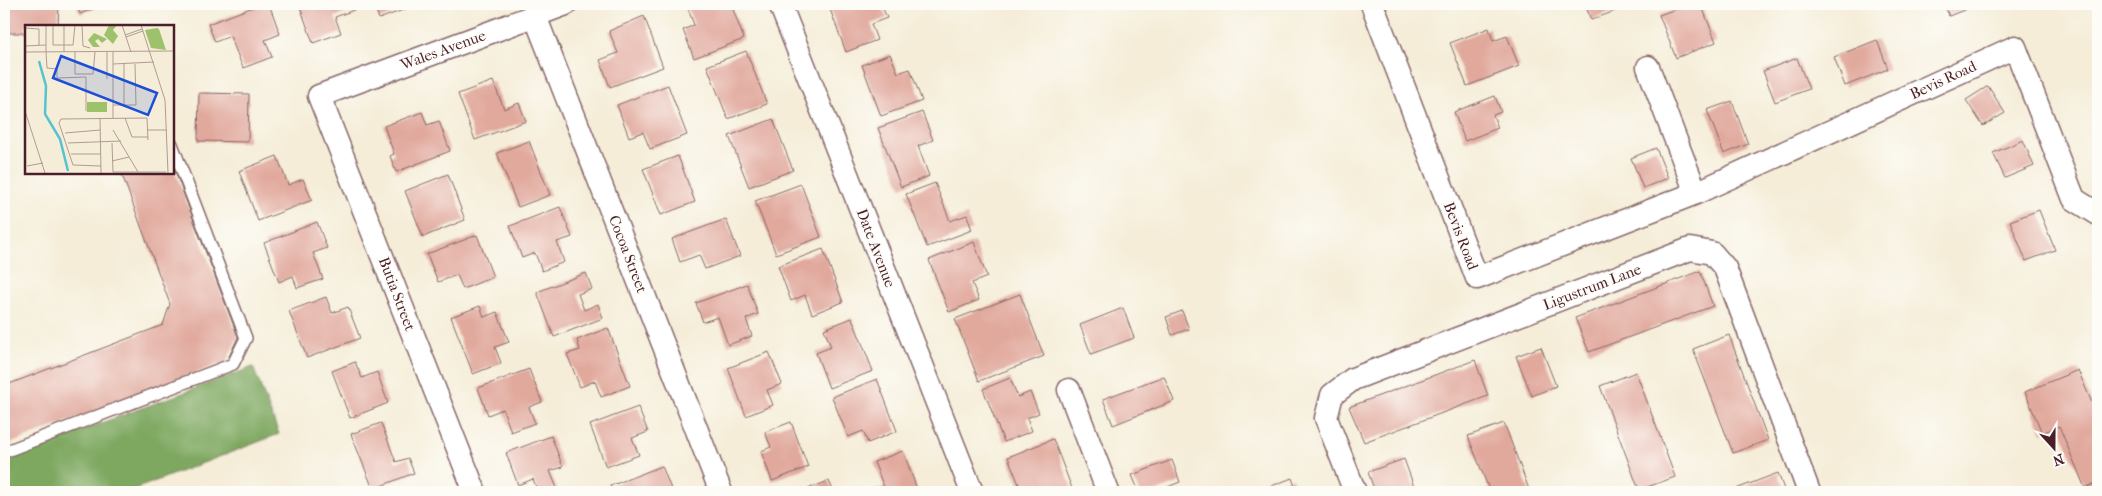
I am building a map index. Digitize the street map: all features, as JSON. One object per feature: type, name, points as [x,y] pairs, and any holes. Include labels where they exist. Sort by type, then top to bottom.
[{"type":"street","name":"Wales Avenue","points":[[319,96],[566,4]]},
{"type":"street","name":"Date Avenue","points":[[780,4],[972,492]]},
{"type":"street","name":"Bevis Road","points":[[1372,4],[1477,278],[1696,193],[2015,47],[2074,199],[2098,214]]},
{"type":"street","name":"Cocoa Street","points":[[535,16],[722,492]]},
{"type":"street","points":[[1648,67],[1696,193]]},
{"type":"street","name":"Butia Street","points":[[319,96],[474,492]]},
{"type":"street","name":"Ligustrum Lane","points":[[1355,492],[1326,418],[1332,395],[1353,379],[1690,249],[1712,253],[1725,268],[1809,492]]},
{"type":"street","points":[[1069,390],[1108,492]]},
{"type":"lane","points":[[4,452],[233,364],[246,338],[174,149]]},
{"type":"green space","points":[[253,367],[279,434],[127,492],[4,492],[4,459]]},
{"type":"building","points":[[4,4],[59,4],[58,25],[25,25],[25,33],[4,33]]},
{"type":"building","points":[[76,4],[105,4],[80,14]]},
{"type":"building","points":[[261,4],[269,4],[280,34],[265,40],[272,57],[243,68],[230,36],[215,42],[208,24]]},
{"type":"building","points":[[299,4],[352,4],[354,10],[335,17],[341,33],[313,43]]},
{"type":"building","points":[[374,4],[419,4],[379,19]]},
{"type":"building","points":[[693,4],[731,4],[744,39],[694,58],[683,30],[694,25],[687,6]]},
{"type":"building","points":[[828,4],[881,4],[887,18],[871,24],[877,40],[846,52]]},
{"type":"building","points":[[1585,4],[1621,4],[1623,8],[1591,20]]},
{"type":"building","points":[[1690,4],[1701,4],[1716,42],[1676,58],[1659,15]]},
{"type":"building","points":[[1944,4],[1979,4],[1949,16]]},
{"type":"building","points":[[644,16],[663,67],[610,87],[600,60],[618,53],[609,31]]},
{"type":"building","points":[[1489,28],[1493,41],[1507,36],[1519,66],[1467,86],[1450,43]]},
{"type":"building","points":[[1877,40],[1888,69],[1845,86],[1834,57]]},
{"type":"building","points":[[746,51],[767,104],[728,119],[707,66]]},
{"type":"building","points":[[890,54],[898,73],[910,69],[922,101],[881,116],[862,65]]},
{"type":"building","points":[[1797,58],[1809,89],[1775,102],[1763,71]]},
{"type":"building","points":[[493,81],[504,109],[519,103],[526,121],[475,140],[458,94]]},
{"type":"building","points":[[668,85],[687,135],[650,149],[643,132],[629,137],[617,105]]},
{"type":"building","points":[[1988,86],[2005,113],[1983,126],[1966,100]]},
{"type":"building","points":[[199,93],[249,94],[248,142],[198,141]]},
{"type":"building","points":[[1495,96],[1501,112],[1493,115],[1498,128],[1465,141],[1454,112]]},
{"type":"building","points":[[1732,101],[1748,144],[1724,154],[1707,110]]},
{"type":"building","points":[[422,112],[427,125],[439,121],[450,151],[396,172],[390,156],[394,154],[384,126]]},
{"type":"building","points":[[922,112],[933,140],[918,146],[929,176],[901,187],[878,128]]},
{"type":"building","points":[[773,119],[793,170],[749,187],[729,136]]},
{"type":"building","points":[[2023,140],[2034,166],[2005,178],[1993,153]]},
{"type":"building","points":[[529,141],[550,195],[518,207],[497,153]]},
{"type":"building","points":[[1656,148],[1668,178],[1643,188],[1631,158]]},
{"type":"building","points":[[277,156],[288,185],[303,179],[312,200],[258,221],[239,171]]},
{"type":"building","points":[[678,156],[695,202],[661,215],[643,169]]},
{"type":"building","points":[[174,169],[238,337],[227,361],[4,446],[4,386],[163,325],[170,304],[122,174],[174,174]]},
{"type":"building","points":[[448,174],[465,220],[423,237],[405,191]]},
{"type":"building","points":[[935,183],[950,221],[967,215],[972,230],[927,247],[906,194]]},
{"type":"building","points":[[801,184],[821,237],[776,254],[755,201]]},
{"type":"building","points":[[560,207],[572,237],[557,242],[564,262],[542,271],[535,253],[522,258],[510,226]]},
{"type":"building","points":[[2039,210],[2055,250],[2026,261],[2010,221]]},
{"type":"building","points":[[726,219],[740,256],[705,269],[699,255],[680,262],[672,239]]},
{"type":"building","points":[[317,222],[327,248],[313,253],[323,279],[297,288],[293,276],[279,282],[264,243]]},
{"type":"building","points":[[477,235],[493,277],[463,289],[457,275],[438,282],[427,254]]},
{"type":"building","points":[[974,242],[987,277],[972,283],[979,300],[949,312],[929,260]]},
{"type":"building","points":[[823,249],[843,302],[812,314],[805,295],[791,301],[778,266]]},
{"type":"building","points":[[1700,271],[1713,306],[1589,352],[1575,318]]},
{"type":"building","points":[[586,273],[592,289],[578,294],[584,310],[598,304],[603,318],[554,337],[537,292]]},
{"type":"building","points":[[747,284],[758,314],[746,319],[752,336],[728,345],[718,317],[703,322],[696,303]]},
{"type":"building","points":[[1020,294],[1044,356],[979,381],[955,319]]},
{"type":"building","points":[[326,297],[332,313],[348,307],[360,338],[307,358],[289,311]]},
{"type":"building","points":[[480,306],[484,317],[497,312],[509,342],[495,347],[501,363],[473,374],[451,317]]},
{"type":"building","points":[[1123,308],[1134,338],[1091,354],[1080,325]]},
{"type":"building","points":[[1182,311],[1189,329],[1172,335],[1166,317]]},
{"type":"building","points":[[852,318],[873,371],[829,388],[816,353],[831,347],[824,329]]},
{"type":"building","points":[[608,328],[630,386],[601,397],[595,381],[580,387],[567,354],[580,350],[577,340]]},
{"type":"building","points":[[1729,335],[1768,440],[1733,453],[1693,349]]},
{"type":"building","points":[[1541,347],[1556,386],[1532,396],[1516,356]]},
{"type":"building","points":[[769,352],[782,384],[767,390],[773,405],[746,416],[728,368]]},
{"type":"building","points":[[1475,360],[1488,396],[1364,442],[1349,407]]},
{"type":"building","points":[[355,362],[362,378],[377,372],[388,403],[350,418],[332,371]]},
{"type":"building","points":[[529,369],[542,402],[529,407],[535,423],[511,432],[503,409],[488,415],[478,388]]},
{"type":"building","points":[[2078,370],[2098,417],[2098,482],[2085,488],[2059,426],[2042,433],[2025,392]]},
{"type":"building","points":[[1636,372],[1675,477],[1639,490],[1600,386]]},
{"type":"building","points":[[1164,376],[1174,401],[1113,425],[1103,399]]},
{"type":"building","points":[[1010,378],[1018,397],[1030,392],[1039,413],[1027,418],[1032,431],[1004,442],[983,389]]},
{"type":"building","points":[[877,379],[897,431],[868,443],[863,431],[848,437],[832,397]]},
{"type":"building","points":[[638,407],[648,432],[632,438],[639,455],[606,467],[590,425]]},
{"type":"building","points":[[791,422],[808,467],[772,481],[761,451],[771,447],[765,432]]},
{"type":"building","points":[[381,423],[396,462],[408,458],[414,473],[373,489],[351,434]]},
{"type":"building","points":[[1504,423],[1530,492],[1490,492],[1468,436]]},
{"type":"building","points":[[551,436],[563,467],[550,471],[557,488],[538,492],[533,479],[518,485],[506,453]]},
{"type":"building","points":[[1053,439],[1073,491],[1022,492],[1008,457]]},
{"type":"building","points":[[903,451],[918,492],[870,492],[884,487],[874,462]]},
{"type":"building","points":[[1404,459],[1416,492],[1375,492],[1368,472]]},
{"type":"building","points":[[1172,460],[1180,482],[1155,492],[1139,492],[1132,475]]},
{"type":"building","points":[[662,466],[671,489],[661,492],[613,492],[610,486]]},
{"type":"building","points":[[1778,473],[1785,492],[1728,492]]},
{"type":"building","points":[[1292,478],[1297,492],[1256,492]]},
{"type":"building","points":[[829,481],[834,492],[799,492]]}]
